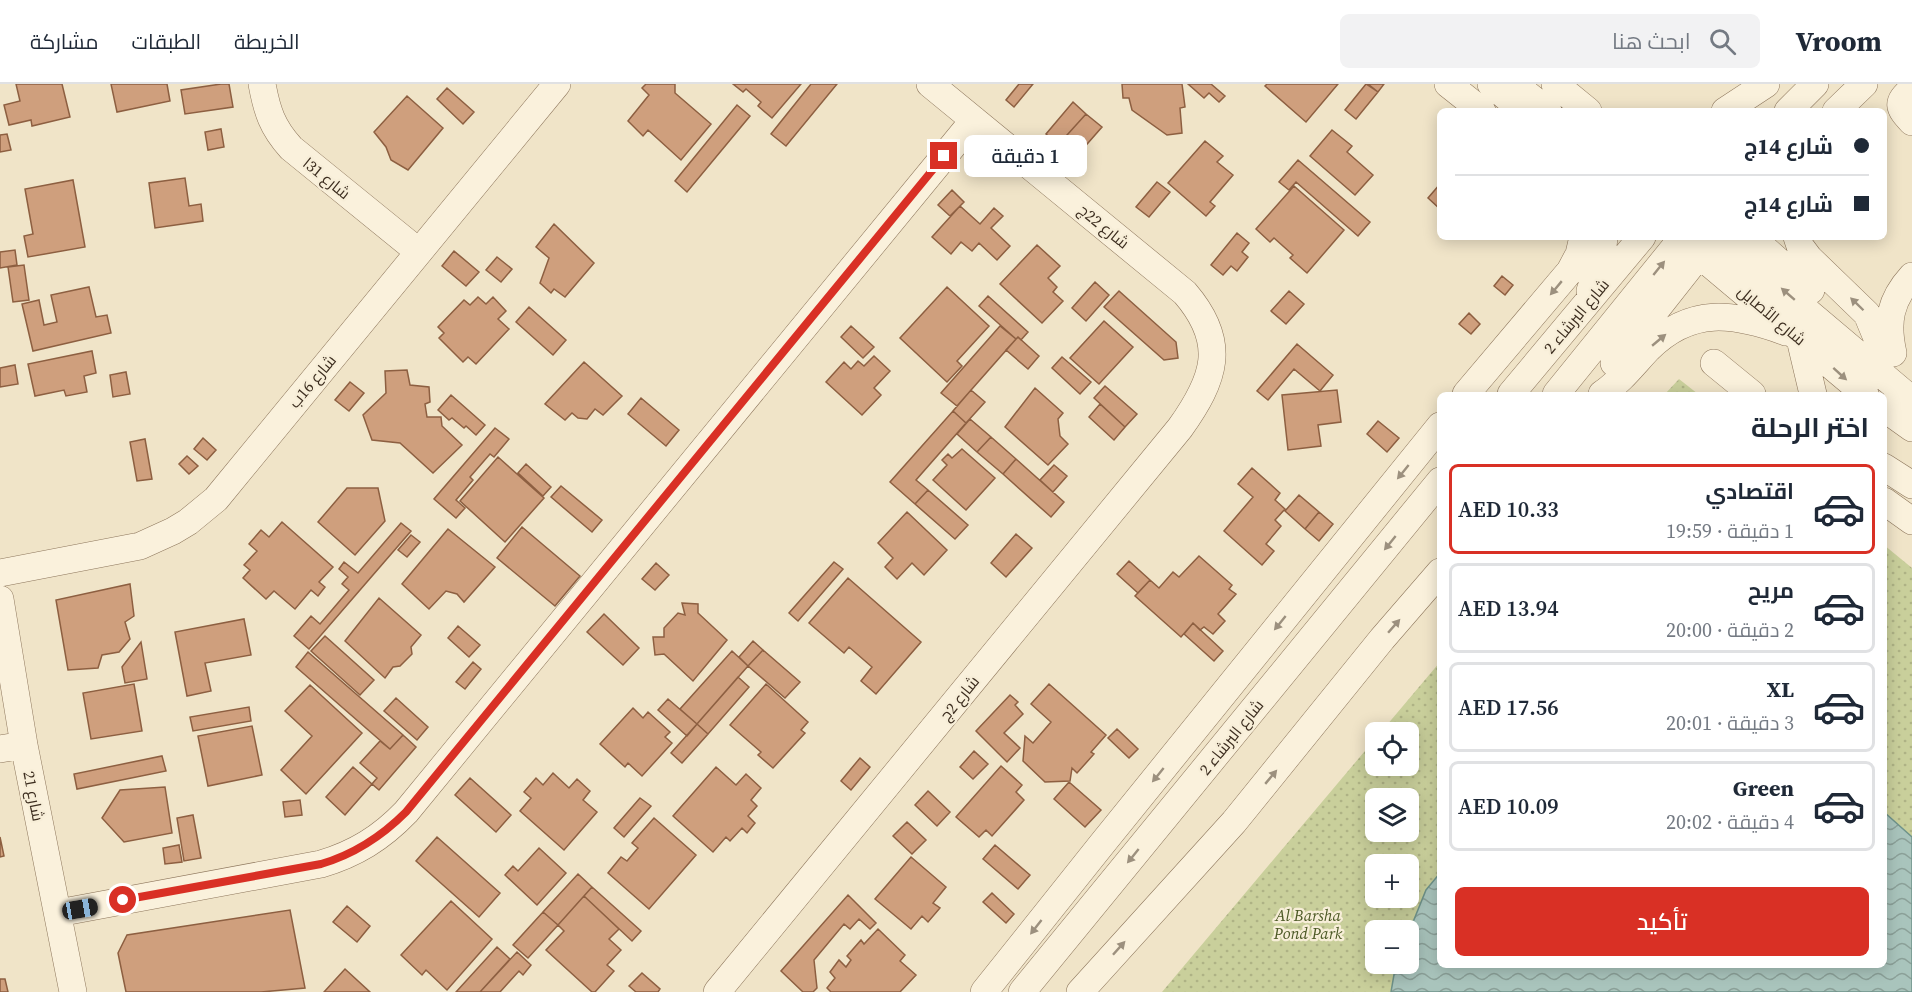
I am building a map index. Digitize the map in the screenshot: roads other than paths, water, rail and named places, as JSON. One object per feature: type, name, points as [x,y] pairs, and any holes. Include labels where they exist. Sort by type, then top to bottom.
[{"type":"street","name":"شارع 31ا","points":[[262,84],[268,115],[286,144],[419,252]]},
{"type":"street","name":"شارع 16ب","points":[[0,573],[140,546],[173,531],[203,511],[557,84]]},
{"type":"street","name":"شارع 22ج","points":[[930,84],[1180,289],[1193,303],[1206,326],[1212,351],[1209,376],[1197,402]]},
{"type":"street","points":[[1448,84],[1478,108]]},
{"type":"street","points":[[1555,84],[1584,108]]},
{"type":"street","points":[[1584,84],[1592,108]]},
{"type":"street","points":[[1730,108],[1768,84]]},
{"type":"street","points":[[1749,108],[1768,84]]},
{"type":"street","points":[[1791,108],[1815,84]]},
{"type":"street","points":[[1839,108],[1863,84]]},
{"type":"street","points":[[1912,89],[1904,96],[1900,105],[1903,113],[1912,122]]},
{"type":"street","points":[[1511,97],[1540,108]]},
{"type":"street","points":[[58,913],[321,864],[353,853],[388,830],[406,812],[974,120]]},
{"type":"street","points":[[1468,392],[1570,271],[1579,254],[1582,240]]},
{"type":"street","points":[[1585,305],[1602,256],[1604,240]]},
{"type":"street","name":"شارع البرشاء 2","points":[[1517,387],[1639,240]]},
{"type":"street","points":[[1558,392],[1696,240]]},
{"type":"street","points":[[1590,392],[1696,240]]},
{"type":"street","points":[[1696,240],[1912,400]]},
{"type":"street","name":"شارع الأصايل","points":[[1696,240],[1798,337],[1863,392]]},
{"type":"street","points":[[1754,240],[1899,366]]},
{"type":"street","points":[[1798,240],[1809,258],[1867,314],[1899,366]]},
{"type":"street","points":[[1899,366],[1890,340],[1889,317],[1903,286],[1912,276]]},
{"type":"street","points":[[1605,392],[1623,378],[1656,341],[1668,332],[1695,319],[1709,317],[1731,318],[1764,325],[1798,337],[1812,392]]},
{"type":"street","points":[[1714,363],[1750,392]]},
{"type":"street","points":[[1493,392],[1517,387]]},
{"type":"street","name":"شارع 2ج","points":[[717,992],[1180,428],[1197,402]]},
{"type":"street","points":[[1887,410],[1912,428]]},
{"type":"street","points":[[984,992],[1437,430]]},
{"type":"street","points":[[1887,469],[1912,485]]},
{"type":"street","name":"شارع البرشاء 2","points":[[1022,992],[1437,485]]},
{"type":"street","points":[[1887,503],[1912,521]]},
{"type":"street","points":[[1080,992],[1234,822],[1382,639],[1437,575]]},
{"type":"street","name":"شارع 21","points":[[0,599],[12,747],[58,913],[73,992]]},
{"type":"water","points":[[1887,815],[1912,837],[1912,992],[1391,992],[1394,974],[1419,974],[1419,920],[1414,920],[1426,890],[1437,877],[1437,968],[1887,968]]},
{"type":"park label","name":"Al Barsha Pond Park","points":[[1308,924]]}]
